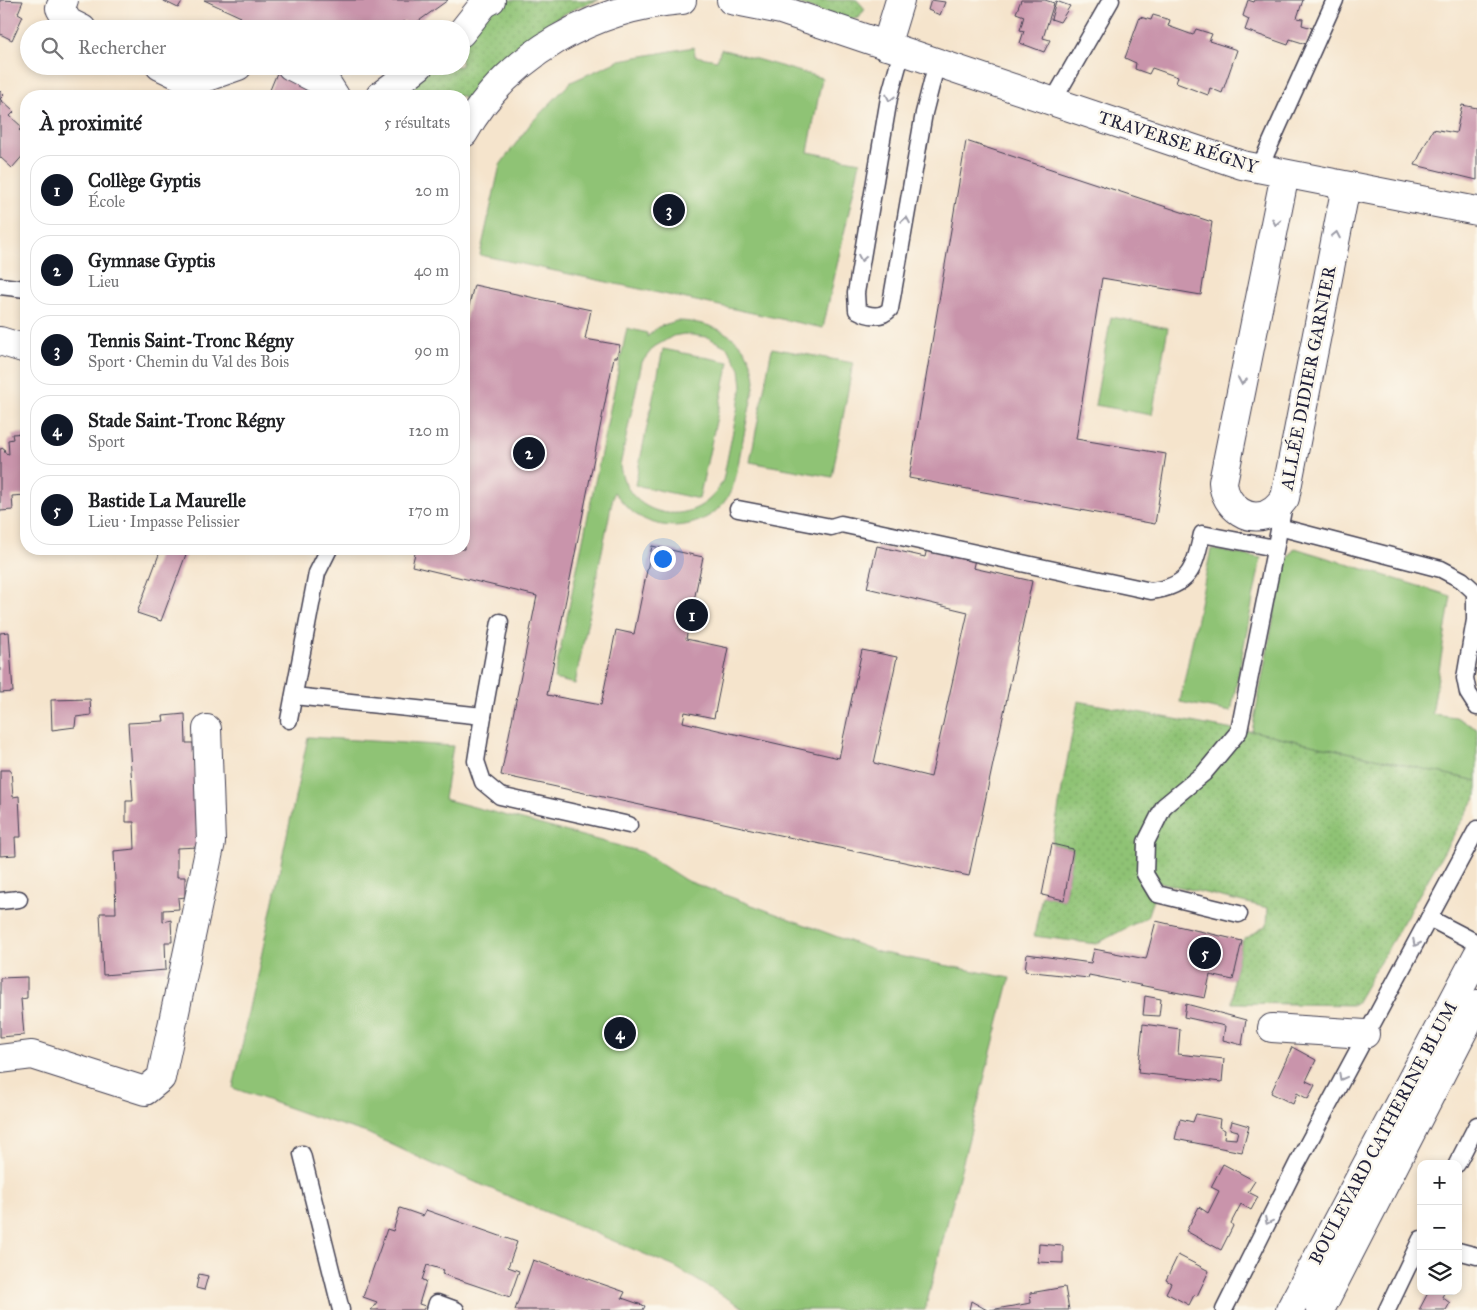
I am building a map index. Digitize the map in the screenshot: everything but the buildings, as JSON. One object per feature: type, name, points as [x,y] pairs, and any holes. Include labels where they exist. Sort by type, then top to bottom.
[{"type":"street","points":[[64,0],[60,8],[67,20]]},
{"type":"street","points":[[470,22],[484,4],[490,0]]},
{"type":"street","points":[[470,121],[524,61],[548,45],[587,23],[604,17],[630,9],[682,0]]},
{"type":"street","name":"TRAVERSE RÉGNY","points":[[731,0],[781,10],[1272,172],[1477,212]]},
{"type":"street","points":[[892,2],[894,48]]},
{"type":"street","points":[[179,75],[189,80],[202,79],[213,75]]},
{"type":"street","points":[[308,75],[328,85],[331,90]]},
{"type":"street","points":[[388,90],[407,75]]},
{"type":"street","name":"ALLÉE DIDIER GARNIER","points":[[1272,172],[1223,482],[1224,493],[1230,504],[1239,512],[1251,516],[1274,510],[1285,498],[1346,186]]},
{"type":"street","points":[[0,341],[20,346]]},
{"type":"street","points":[[0,1059],[32,1055],[145,1090],[161,1078],[210,842],[207,729]]},
{"type":"street","name":"BOULEVARD CATHERINE BLUM","points":[[1290,1310],[1476,942]]},
{"type":"street","name":"BOULEVARD CATHERINE BLUM","points":[[1320,1310],[1477,1004]]},
{"type":"street","points":[[1272,1028],[1365,1034]]},
{"type":"lane","points":[[1053,101],[1111,0]]},
{"type":"lane","points":[[1272,172],[1335,0]]},
{"type":"lane","points":[[894,48],[889,98],[856,293],[857,310],[864,314],[877,316],[886,314],[890,309],[924,114],[936,62]]},
{"type":"lane","points":[[1,291],[20,289]]},
{"type":"lane","points":[[1239,914],[1158,894],[1145,874],[1146,842],[1164,806],[1204,773],[1239,731],[1285,498]]},
{"type":"lane","points":[[738,509],[831,527],[841,524],[1151,591],[1167,589],[1182,580],[1194,567],[1202,534],[1276,548]]},
{"type":"lane","points":[[1280,527],[1441,569],[1462,580],[1475,592],[1475,620],[1465,678],[1468,693],[1477,707]]},
{"type":"lane","points":[[289,720],[317,573],[326,555]]},
{"type":"lane","points":[[500,622],[476,761],[483,782],[500,796],[629,825]]},
{"type":"lane","points":[[294,696],[483,716]]},
{"type":"lane","points":[[1224,1310],[1365,1034],[1477,829]]},
{"type":"lane","points":[[0,900],[18,900]]},
{"type":"lane","points":[[1276,1310],[1476,942],[1429,918]]},
{"type":"lane","points":[[1335,1310],[1477,1033]]},
{"type":"lane","points":[[1459,1160],[1477,1124]]},
{"type":"lane","points":[[302,1154],[341,1310]]},
{"type":"lane","points":[[1387,1310],[1417,1247]]},
{"type":"lane","points":[[1462,1252],[1477,1256]]},
{"type":"lane","points":[[435,1310],[437,1303],[456,1310]]},
{"type":"green space","points":[[500,0],[599,0],[559,16],[524,40],[492,70],[470,95],[470,90],[397,90],[417,75],[470,75],[470,32]]},
{"type":"green space","points":[[785,0],[857,0],[865,9],[859,18],[845,20]]},
{"type":"green space","points":[[694,47],[695,56],[717,60],[721,49],[822,78],[808,152],[860,162],[823,328],[480,255],[500,165],[531,123],[571,82],[620,60]]},
{"type":"green space","points":[[1111,317],[1168,328],[1152,415],[1095,405]]},
{"type":"green space","points":[[676,321],[705,324],[729,335],[747,354],[753,367],[755,382],[737,473],[731,491],[723,503],[702,520],[689,524],[661,525],[648,521],[635,514],[614,492],[575,684],[554,679],[627,328],[647,333],[647,337],[658,327]],"holes":[[[684,334],[707,337],[727,347],[740,369],[742,386],[723,480],[712,496],[698,507],[682,512],[666,513],[650,508],[636,499],[626,484],[620,466],[642,362],[654,347],[673,336]]]},
{"type":"green space","points":[[772,348],[853,363],[832,477],[750,462]]},
{"type":"green space","points":[[663,349],[729,362],[699,499],[635,485]]},
{"type":"green space","points":[[1295,548],[1451,596],[1432,714],[1456,717],[1477,729],[1477,781],[1252,731],[1284,563]]},
{"type":"green space","points":[[1211,549],[1261,558],[1231,712],[1180,702]]},
{"type":"green space","points":[[1078,701],[1239,731],[1252,731],[1477,781],[1477,795],[1355,1005],[1232,1003],[1233,980],[1242,941],[1267,925],[1268,908],[1159,882],[1147,917],[1096,944],[1034,936],[1042,895],[1064,900],[1073,849],[1052,844]]},
{"type":"green space","points":[[308,737],[453,746],[444,799],[642,852],[685,880],[878,952],[1010,978],[925,1310],[747,1310],[675,1267],[435,1165],[367,1133],[233,1088]]},
{"type":"place","name":"Tennis Saint-Tronc Régny","points":[[669,210]]},
{"type":"place","name":"Gymnase Gyptis","points":[[529,453]]},
{"type":"place","name":"Collège Gyptis","points":[[692,615]]},
{"type":"place","name":"Bastide La Maurelle","points":[[1205,953]]},
{"type":"place","name":"Stade Saint-Tronc Régny","points":[[620,1033]]}]
